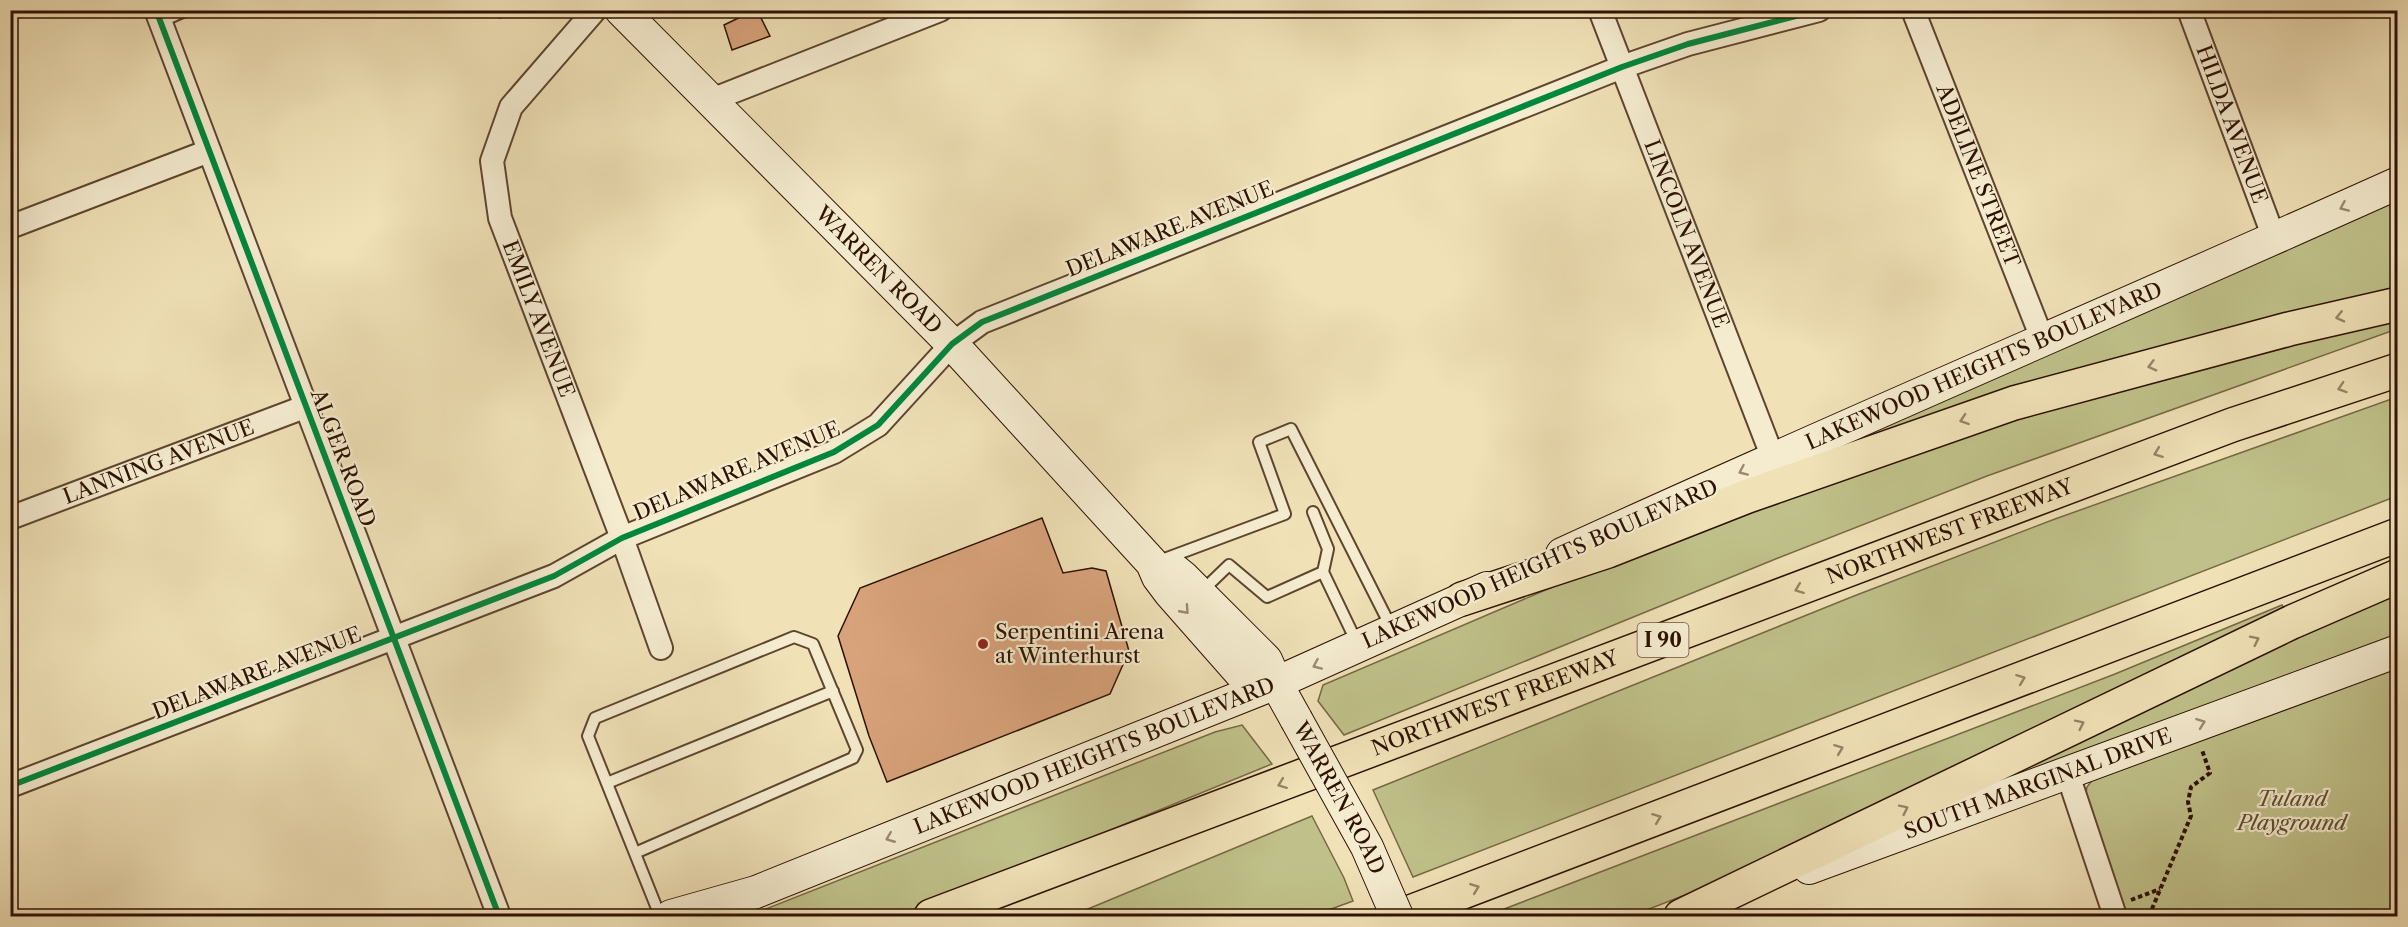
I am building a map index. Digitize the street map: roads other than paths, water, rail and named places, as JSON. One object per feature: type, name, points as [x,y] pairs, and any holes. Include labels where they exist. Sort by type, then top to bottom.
[{"type":"highway","points":[[1462,599],[1608,551],[1748,496],[2014,403],[2289,329],[2397,304]]},
{"type":"highway","name":"NORTHWEST FREEWAY","points":[[931,916],[2232,425],[2397,370]]},
{"type":"highway","points":[[1399,916],[2397,535]]},
{"type":"highway","points":[[1680,916],[2281,627],[2397,576]]},
{"type":"main road","name":"WARREN ROAD","points":[[621,10],[952,344],[1152,563],[1158,578],[1244,677],[1276,683]]},
{"type":"main road","name":"LAKEWOOD HEIGHTS BOULEVARD","points":[[671,916],[756,892],[1276,683],[1773,458],[2043,341],[2397,183]]},
{"type":"main road","name":"WARREN ROAD","points":[[1152,563],[1172,569],[1266,660],[1276,683],[1367,847],[1399,916]]},
{"type":"main road","name":"SOUTH MARGINAL DRIVE","points":[[1680,916],[2397,651]]},
{"type":"main road","points":[[702,916],[756,892]]},
{"type":"street","name":"EMILY AVENUE","points":[[595,10],[511,107],[492,161],[500,218],[661,648]]},
{"type":"street","points":[[709,101],[940,10]]},
{"type":"street","name":"LINCOLN AVENUE","points":[[1600,10],[1773,458]]},
{"type":"street","name":"DELAWARE AVENUE","points":[[10,786],[554,576],[621,538],[834,453],[878,425],[952,344],[982,322],[1622,67],[1688,44],[1819,10]]},
{"type":"street","name":"ADELINE STREET","points":[[1913,10],[2043,341]]},
{"type":"street","name":"HILDA AVENUE","points":[[2189,10],[2274,238]]},
{"type":"street","name":"ALGER ROAD","points":[[158,16],[499,916]]},
{"type":"street","points":[[10,227],[209,151]]},
{"type":"street","name":"LANNING AVENUE","points":[[10,518],[307,406]]},
{"type":"street","points":[[2067,772],[2123,908]]},
{"type":"lane","points":[[158,16],[187,10]]},
{"type":"lane","points":[[1152,563],[1204,546],[1285,514],[1258,442],[1291,429],[1393,630]]},
{"type":"lane","points":[[1313,512],[1328,549],[1323,572],[1358,646]]},
{"type":"lane","points":[[1199,593],[1229,565],[1267,597],[1323,572]]},
{"type":"lane","points":[[635,853],[853,758],[857,750],[813,644],[794,637],[595,718],[588,736],[660,916]]},
{"type":"lane","points":[[607,783],[832,691]]},
{"type":"place","name":"Serpentini Arena at Winterhurst","points":[[983,644]]},
{"type":"park label","name":"Tuland Playground","points":[[2292,811]]}]
